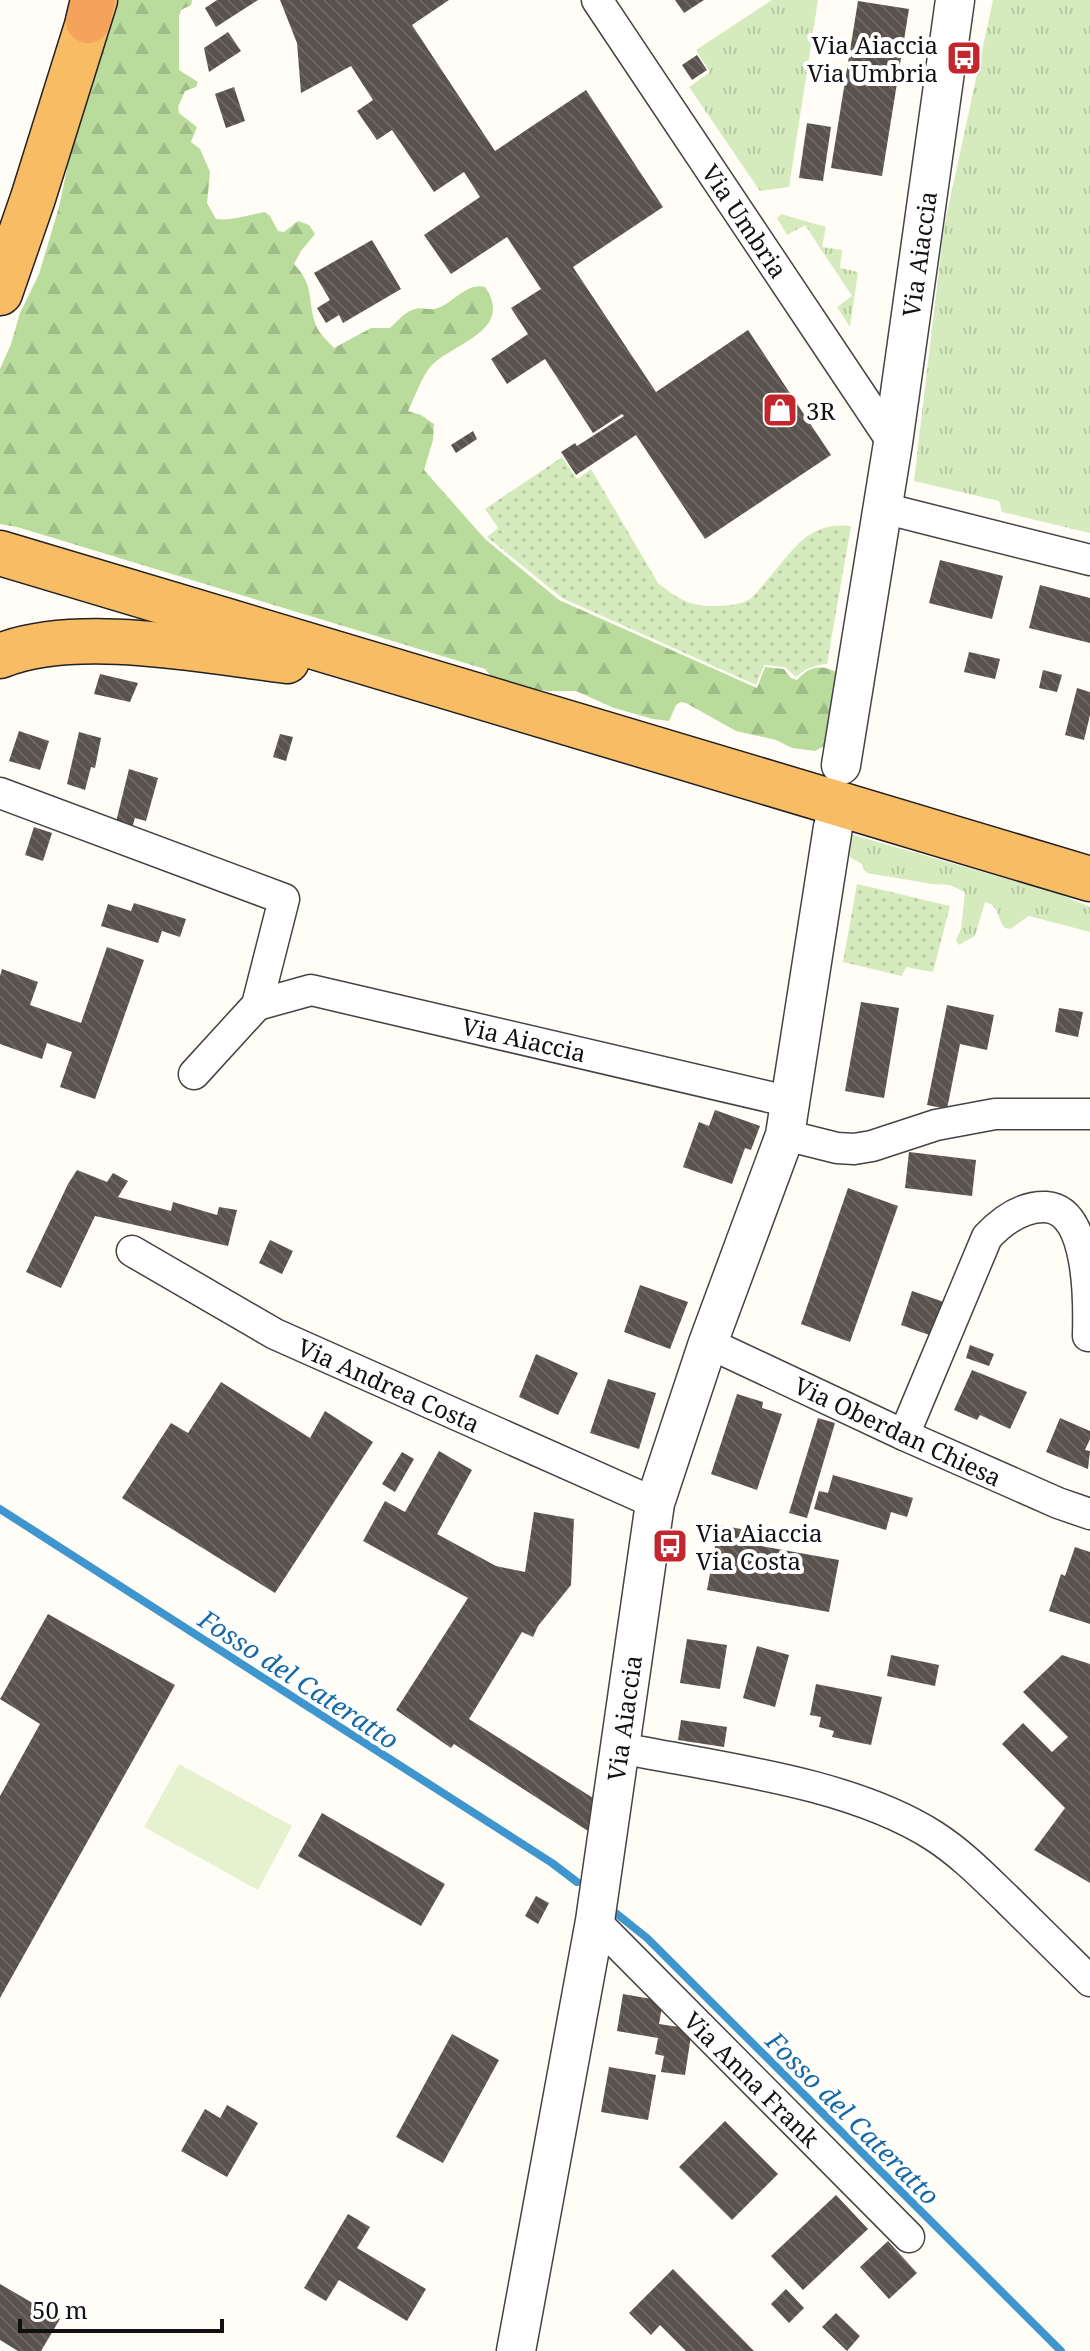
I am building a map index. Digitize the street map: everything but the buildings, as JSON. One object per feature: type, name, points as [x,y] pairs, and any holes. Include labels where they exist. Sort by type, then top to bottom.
[{"type":"highway","points":[[0,293],[92,7]]},
{"type":"highway","points":[[0,553],[1090,879]]},
{"type":"highway","points":[[0,656],[27,647],[54,643],[139,644],[419,679]]},
{"type":"street","name":"Via Umbria","points":[[597,0],[893,443]]},
{"type":"street","name":"Via Aiaccia","points":[[841,765],[893,443],[955,0]]},
{"type":"street","points":[[883,508],[1090,560]]},
{"type":"street","points":[[0,793],[284,899],[257,1005],[194,1074]]},
{"type":"street","name":"Via Aiaccia","points":[[516,2351],[595,1921],[655,1503],[788,1118],[833,827]]},
{"type":"street","name":"Via Aiaccia","points":[[257,1005],[311,990],[788,1118]]},
{"type":"street","points":[[788,1118],[837,1148],[854,1149],[936,1125],[995,1114],[1090,1114]]},
{"type":"street","points":[[904,1435],[987,1237],[1000,1223],[1016,1214],[1035,1207],[1054,1208],[1065,1212],[1073,1223],[1089,1275],[1088,1336]]},
{"type":"street","name":"Via Andrea Costa","points":[[132,1251],[275,1334],[655,1503]]},
{"type":"street","name":"Via Oberdan Chiesa","points":[[708,1343],[904,1435],[1090,1514]]},
{"type":"street","points":[[621,1748],[825,1791],[912,1823],[965,1858],[1090,1981]]},
{"type":"street","name":"Via Anna Frank","points":[[595,1921],[909,2237]]},
{"type":"green space","points":[[109,0],[192,0],[179,16],[179,70],[198,82],[196,87],[185,91],[178,107],[179,113],[197,127],[191,142],[200,149],[210,172],[207,203],[216,219],[265,212],[278,231],[284,232],[298,221],[309,225],[315,234],[294,264],[308,286],[316,327],[334,348],[371,328],[390,328],[411,310],[441,307],[471,288],[485,287],[492,302],[492,315],[487,325],[431,366],[408,411],[434,424],[433,440],[424,470],[485,539],[559,600],[757,688],[765,667],[784,669],[797,680],[816,668],[838,673],[835,740],[815,751],[792,748],[776,740],[736,731],[686,703],[676,705],[669,721],[614,708],[576,691],[548,691],[503,684],[493,679],[485,669],[0,524],[0,369],[20,313],[39,274],[59,207],[85,84],[109,27]]},
{"type":"green space","points":[[772,0],[818,0],[789,187],[760,191],[689,87],[710,72],[696,50]]},
{"type":"green space","points":[[993,0],[1090,0],[1090,533],[1002,512],[999,501],[914,481],[944,227]]},
{"type":"green space","points":[[781,214],[826,227],[822,247],[842,250],[840,268],[858,272],[850,327],[837,307],[852,296],[805,225],[787,235],[777,218]]},
{"type":"green space","points":[[562,457],[577,479],[591,469],[658,583],[677,597],[698,605],[723,606],[750,599],[794,548],[812,533],[823,528],[851,526],[827,664],[810,668],[796,677],[785,667],[764,665],[756,685],[562,598],[487,537],[498,528],[485,509]]},
{"type":"green space","points":[[853,835],[1057,893],[1090,907],[1090,932],[1029,916],[1010,929],[1005,928],[996,909],[985,902],[975,936],[959,945],[956,940],[961,929],[965,892],[950,885],[867,873],[862,864],[851,858],[844,849],[847,836]]},
{"type":"green space","points":[[857,884],[950,906],[933,972],[906,967],[902,976],[843,962]]},
{"type":"green space","points":[[179,1764],[292,1826],[258,1890],[144,1827]]},
{"type":"waterway","name":"Fosso del Cateratto","points":[[0,1509],[577,1882]]},
{"type":"waterway","name":"Fosso del Cateratto","points":[[617,1914],[647,1938],[1061,2351]]},
{"type":"place","name":"Via Aiaccia Via Umbria","points":[[964,58]]},
{"type":"place","name":"3R","points":[[780,410]]},
{"type":"place","name":"Via Aiaccia Via Costa","points":[[670,1546]]}]
